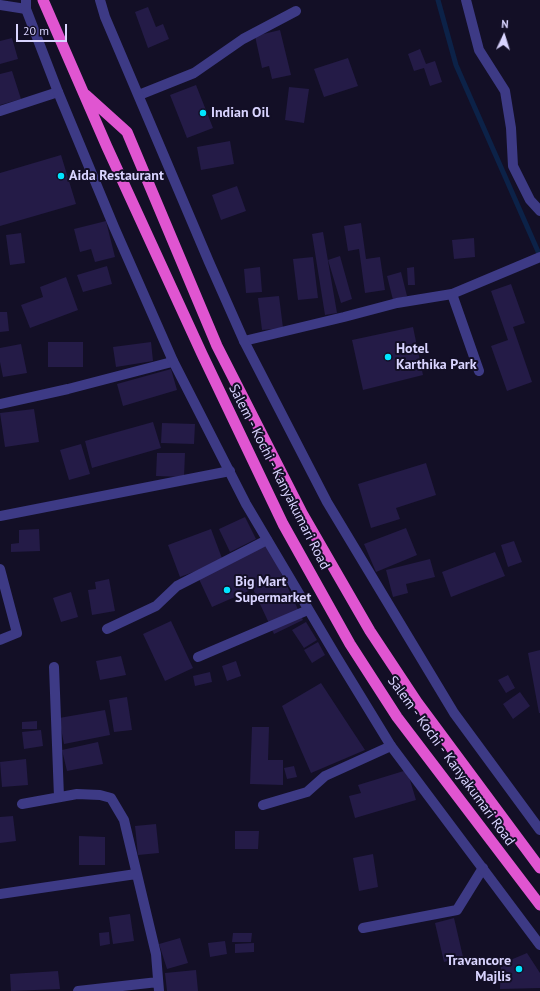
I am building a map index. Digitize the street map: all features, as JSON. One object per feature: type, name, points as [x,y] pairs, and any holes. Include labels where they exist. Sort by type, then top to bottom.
[{"type":"highway","name":"Salem - Kochi - Kanyakumari Road","points":[[43,0],[107,147],[202,354],[283,524],[350,644],[397,717],[540,905]]},
{"type":"highway","name":"Salem - Kochi - Kanyakumari Road","points":[[83,92],[127,132],[217,346],[302,513],[370,631],[417,702],[540,868]]},
{"type":"street","points":[[100,0],[105,17],[205,254],[244,341],[327,502],[454,713],[540,830]]},
{"type":"street","points":[[466,0],[479,50],[505,92],[511,128],[513,166],[530,200],[540,211]]},
{"type":"street","points":[[0,5],[26,4],[58,92],[114,227],[173,361],[246,504],[308,610],[392,746],[540,945]]},
{"type":"street","points":[[139,95],[194,73],[243,39],[296,11]]},
{"type":"street","points":[[0,111],[58,92]]},
{"type":"street","points":[[244,341],[397,303],[452,294],[540,257]]},
{"type":"street","points":[[452,294],[479,371]]},
{"type":"street","points":[[0,404],[68,389],[173,361]]},
{"type":"street","points":[[0,516],[230,471]]},
{"type":"street","points":[[107,629],[156,606],[177,586],[267,540]]},
{"type":"street","points":[[0,569],[17,633],[0,640]]},
{"type":"street","points":[[198,657],[308,610]]},
{"type":"street","points":[[54,667],[58,797]]},
{"type":"street","points":[[263,805],[307,792],[325,776],[392,746]]},
{"type":"street","points":[[22,804],[77,794],[100,795],[111,798],[124,820],[156,954],[159,987],[78,991]]},
{"type":"street","points":[[363,928],[457,910],[483,868]]},
{"type":"street","points":[[0,894],[136,874]]},
{"type":"building","points":[[148,7],[156,27],[163,24],[169,39],[148,48],[135,12]]},
{"type":"building","points":[[280,30],[291,75],[272,79],[269,66],[262,68],[255,36]]},
{"type":"building","points":[[12,38],[18,59],[0,64],[0,41]]},
{"type":"building","points":[[420,49],[426,64],[435,61],[442,82],[430,86],[424,68],[414,71],[408,54]]},
{"type":"building","points":[[348,58],[358,86],[324,97],[314,69]]},
{"type":"building","points":[[12,71],[21,99],[0,105],[0,74]]},
{"type":"building","points":[[196,85],[213,128],[187,138],[170,95]]},
{"type":"building","points":[[289,87],[309,89],[304,123],[285,120]]},
{"type":"building","points":[[230,141],[234,164],[201,170],[197,147]]},
{"type":"building","points":[[61,155],[76,204],[0,226],[0,173]]},
{"type":"building","points":[[237,186],[246,211],[221,220],[212,195]]},
{"type":"building","points":[[106,221],[115,257],[95,262],[91,249],[80,252],[74,229]]},
{"type":"building","points":[[361,223],[366,259],[380,257],[385,290],[365,293],[359,249],[348,251],[344,226]]},
{"type":"building","points":[[323,232],[337,313],[325,315],[312,234]]},
{"type":"building","points":[[21,233],[25,263],[10,265],[6,235]]},
{"type":"building","points":[[474,238],[475,257],[454,259],[452,240]]},
{"type":"building","points":[[340,256],[352,299],[341,303],[328,260]]},
{"type":"building","points":[[313,257],[318,298],[298,300],[293,259]]},
{"type":"building","points":[[107,266],[112,284],[83,292],[77,275]]},
{"type":"building","points":[[260,267],[262,292],[246,293],[244,269]]},
{"type":"building","points":[[414,267],[415,285],[408,285],[407,268]]},
{"type":"building","points":[[401,272],[407,296],[393,300],[387,276]]},
{"type":"building","points":[[66,277],[78,310],[30,328],[21,305],[43,297],[40,287]]},
{"type":"building","points":[[511,284],[525,323],[513,327],[532,382],[507,391],[491,346],[508,340],[491,291]]},
{"type":"building","points":[[279,296],[283,328],[262,330],[258,298]]},
{"type":"building","points":[[0,312],[7,312],[9,331],[0,332]]},
{"type":"building","name":"Hotel Karthika Park","points":[[413,327],[423,375],[363,390],[352,340]]},
{"type":"building","points":[[48,342],[83,342],[83,367],[48,367]]},
{"type":"building","points":[[151,342],[153,361],[116,367],[113,347]]},
{"type":"building","points":[[21,344],[27,373],[3,377],[0,362],[0,348]]},
{"type":"building","points":[[171,369],[177,390],[123,406],[117,384]]},
{"type":"building","points":[[34,409],[39,442],[5,447],[0,413]]},
{"type":"building","points":[[153,422],[161,448],[92,468],[85,441]]},
{"type":"building","points":[[162,423],[195,424],[194,444],[161,443]]},
{"type":"building","points":[[81,444],[90,474],[69,480],[60,450]]},
{"type":"building","points":[[157,453],[185,453],[184,477],[156,476]]},
{"type":"building","points":[[426,463],[436,495],[396,508],[400,519],[371,528],[358,484]]},
{"type":"building","points":[[245,517],[256,539],[230,552],[219,529]]},
{"type":"building","points":[[406,528],[417,555],[376,572],[364,544]]},
{"type":"building","points":[[39,529],[40,551],[11,552],[11,544],[19,543],[19,530]]},
{"type":"building","points":[[211,529],[223,561],[180,577],[168,545]]},
{"type":"building","points":[[514,541],[522,562],[508,567],[501,545]]},
{"type":"building","name":"Big Mart Supermarket","points":[[268,545],[303,620],[274,634],[253,589],[212,607],[198,577]]},
{"type":"building","points":[[495,552],[505,576],[451,597],[442,572]]},
{"type":"building","points":[[430,559],[435,577],[406,584],[408,593],[393,597],[386,570]]},
{"type":"building","points":[[109,579],[115,611],[92,615],[88,590],[96,589],[95,582]]},
{"type":"building","points":[[71,592],[78,617],[61,622],[53,598]]},
{"type":"building","points":[[171,621],[193,668],[165,681],[143,634]]},
{"type":"building","points":[[306,622],[317,640],[304,648],[292,630]]},
{"type":"building","points":[[318,642],[325,655],[312,663],[304,650]]},
{"type":"building","points":[[540,650],[540,713],[539,713],[528,653]]},
{"type":"building","points":[[121,656],[126,675],[100,680],[96,661]]},
{"type":"building","points":[[236,661],[241,676],[227,681],[222,666]]},
{"type":"building","points":[[210,672],[212,682],[195,686],[193,676]]},
{"type":"building","points":[[508,675],[515,688],[506,693],[498,680]]},
{"type":"building","points":[[321,683],[365,750],[311,773],[282,706]]},
{"type":"building","points":[[520,692],[530,706],[513,719],[503,704]]},
{"type":"building","points":[[127,697],[132,730],[114,732],[109,700]]},
{"type":"building","points":[[105,710],[110,735],[64,744],[59,718]]},
{"type":"building","points":[[37,721],[37,729],[22,729],[22,722]]},
{"type":"building","points":[[252,727],[269,727],[268,760],[283,760],[283,785],[250,784]]},
{"type":"building","points":[[41,730],[43,746],[24,749],[22,732]]},
{"type":"building","points":[[98,742],[103,764],[67,771],[62,750]]},
{"type":"building","points":[[26,759],[28,785],[2,787],[0,762]]},
{"type":"building","points":[[294,766],[297,777],[287,779],[284,768]]},
{"type":"building","points":[[407,770],[416,800],[355,818],[349,796],[361,793],[358,785]]},
{"type":"building","points":[[13,816],[16,841],[0,843],[0,817]]},
{"type":"building","points":[[156,824],[159,853],[138,855],[135,826]]},
{"type":"building","points":[[235,831],[259,831],[258,849],[235,849]]},
{"type":"building","points":[[79,836],[105,837],[105,865],[79,865]]},
{"type":"building","points":[[373,854],[378,887],[359,891],[353,858]]},
{"type":"building","points":[[130,914],[134,941],[113,944],[109,917]]},
{"type":"building","points":[[454,918],[463,957],[444,962],[435,923]]},
{"type":"building","points":[[109,932],[110,944],[100,946],[99,933]]},
{"type":"building","points":[[233,933],[252,933],[251,942],[232,942]]},
{"type":"building","points":[[180,938],[188,963],[167,969],[159,944]]},
{"type":"building","points":[[225,941],[227,954],[210,957],[208,943]]},
{"type":"building","points":[[254,943],[254,952],[235,953],[235,944]]},
{"type":"building","name":"Travancore Majlis","points":[[527,953],[540,973],[540,988],[500,989],[501,964]]},
{"type":"building","points":[[196,970],[198,991],[167,991],[165,973]]},
{"type":"building","points":[[58,971],[60,989],[11,991],[10,974]]},
{"type":"waterway","points":[[438,0],[456,65],[540,256]]},
{"type":"place","name":"Indian Oil","points":[[203,113]]},
{"type":"place","name":"Aida Restaurant","points":[[61,176]]},
{"type":"place","name":"Hotel Karthika Park","points":[[388,357]]},
{"type":"place","name":"Big Mart Supermarket","points":[[227,590]]},
{"type":"place","name":"Travancore Majlis","points":[[519,969]]}]
